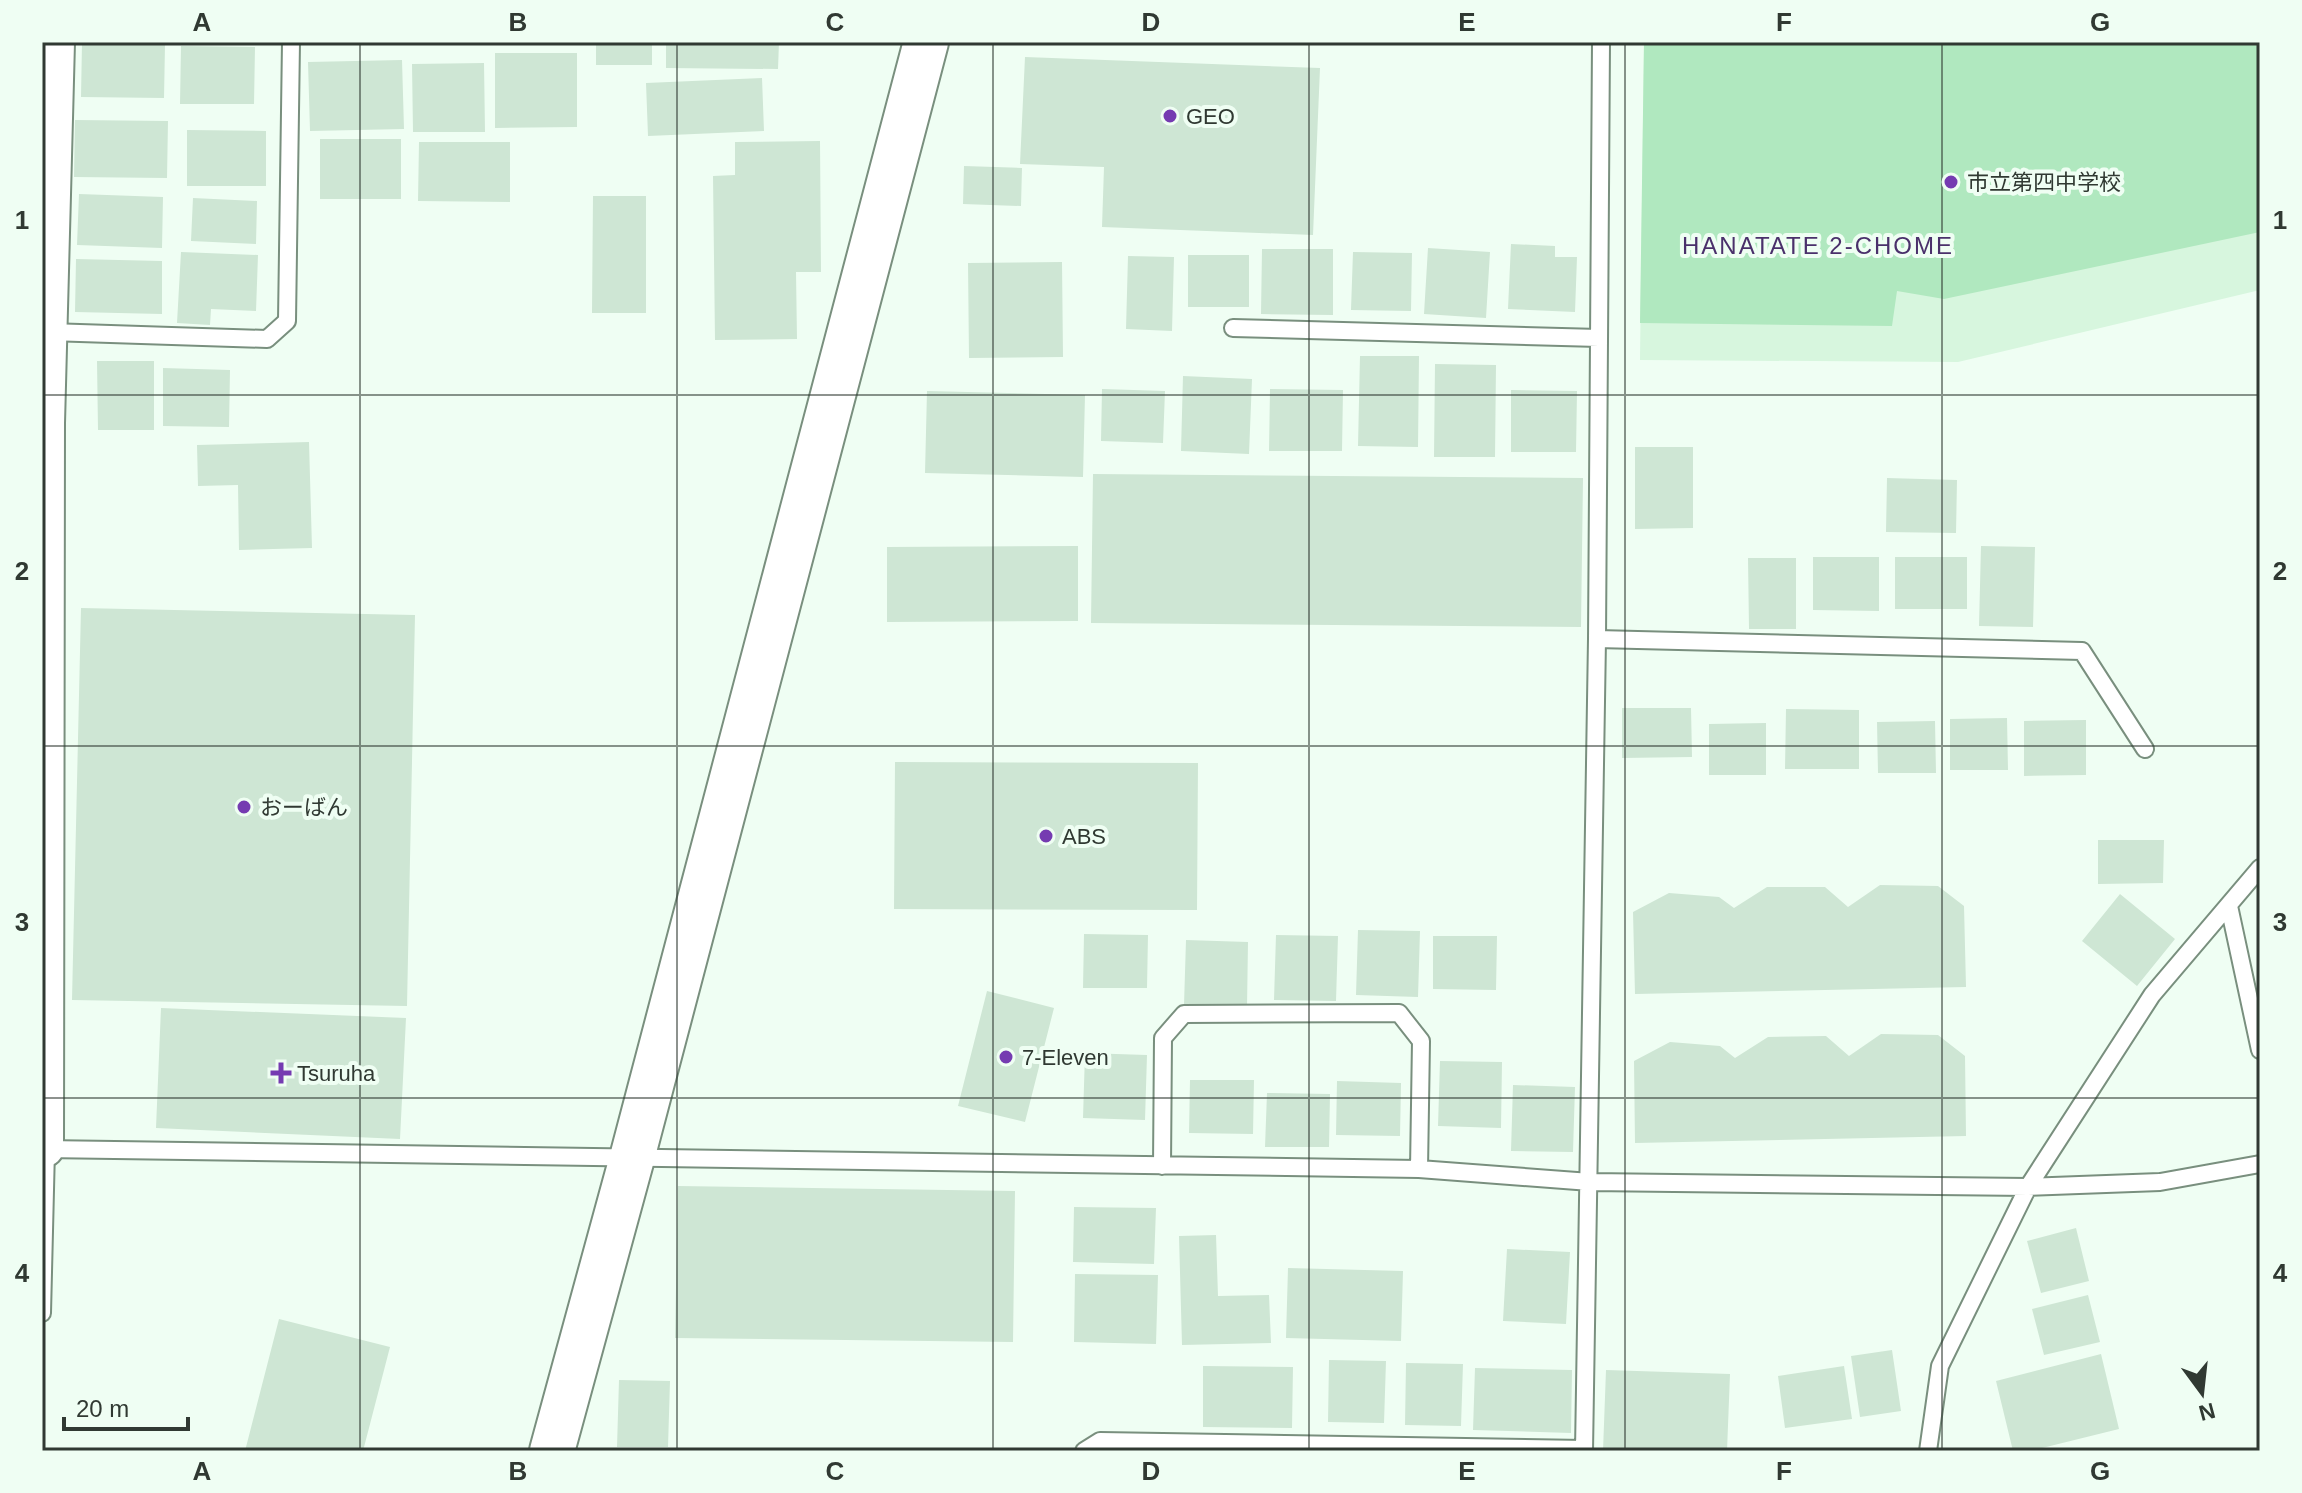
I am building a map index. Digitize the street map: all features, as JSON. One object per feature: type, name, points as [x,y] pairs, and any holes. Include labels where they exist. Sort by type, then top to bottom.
[{"type":"street","points":[[552,1451],[926,42]]},
{"type":"street","points":[[44,1149],[44,423],[49,332],[52,61]]},
{"type":"lane","points":[[49,332],[267,339],[287,321],[291,42]]},
{"type":"lane","points":[[1084,1451],[1100,1441],[1584,1450],[1597,639],[1601,42]]},
{"type":"lane","points":[[1233,328],[1599,338]]},
{"type":"lane","points":[[1597,639],[2082,651],[2145,749]]},
{"type":"lane","points":[[1928,1451],[1940,1366],[2028,1187],[2152,995],[2260,868]]},
{"type":"lane","points":[[2229,906],[2260,1050]]},
{"type":"lane","points":[[1162,1166],[1163,1038],[1184,1014],[1399,1013],[1421,1041],[1419,1169]]},
{"type":"lane","points":[[42,1313],[44,1149],[1419,1169],[1590,1182],[2028,1187],[2160,1182],[2260,1164]]},
{"type":"shaded area","name":"市立第四中学校","points":[[1644,42],[2260,42],[2260,290],[1958,362],[1640,360]]},
{"type":"green space","name":"市立第四中学校","points":[[1644,42],[2260,42],[2260,232],[1944,299],[1897,291],[1892,326],[1640,323]]},
{"type":"building","points":[[596,42],[652,42],[652,65],[596,65]]},
{"type":"building","points":[[666,42],[779,42],[778,69],[666,68]]},
{"type":"building","points":[[82,43],[165,45],[164,98],[81,97]]},
{"type":"building","points":[[181,46],[255,47],[254,104],[180,104]]},
{"type":"building","points":[[495,53],[577,53],[577,127],[495,128]]},
{"type":"building","name":"GEO","points":[[1025,57],[1320,68],[1313,235],[1102,227],[1104,167],[1020,164]]},
{"type":"building","points":[[402,60],[404,129],[310,131],[308,62]]},
{"type":"building","points":[[484,63],[485,132],[413,132],[412,64]]},
{"type":"building","points":[[762,78],[764,131],[648,136],[646,83]]},
{"type":"building","points":[[75,120],[168,121],[167,178],[74,177]]},
{"type":"building","points":[[187,130],[266,131],[266,186],[187,186]]},
{"type":"building","points":[[320,139],[401,139],[401,199],[320,199]]},
{"type":"building","points":[[820,141],[821,272],[796,272],[797,339],[715,340],[713,176],[735,175],[735,142]]},
{"type":"building","points":[[419,142],[510,142],[510,202],[418,201]]},
{"type":"building","points":[[964,166],[1022,168],[1021,206],[963,204]]},
{"type":"building","points":[[79,194],[163,197],[162,248],[77,245]]},
{"type":"building","points":[[593,196],[646,196],[646,313],[592,313]]},
{"type":"building","points":[[193,198],[257,201],[256,244],[191,241]]},
{"type":"building","points":[[1511,244],[1555,246],[1555,257],[1577,257],[1575,312],[1508,309]]},
{"type":"building","points":[[1428,248],[1490,252],[1486,318],[1424,314]]},
{"type":"building","points":[[1262,249],[1333,249],[1333,315],[1261,314]]},
{"type":"building","points":[[181,252],[258,255],[256,311],[211,309],[210,325],[177,323]]},
{"type":"building","points":[[1353,252],[1412,253],[1411,311],[1351,310]]},
{"type":"building","points":[[1188,255],[1249,255],[1249,307],[1188,307]]},
{"type":"building","points":[[1128,256],[1174,257],[1172,331],[1126,329]]},
{"type":"building","points":[[76,259],[162,261],[162,314],[75,312]]},
{"type":"building","points":[[1062,262],[1063,357],[969,358],[968,263]]},
{"type":"building","points":[[1360,356],[1419,356],[1418,447],[1358,446]]},
{"type":"building","points":[[97,361],[154,361],[154,430],[98,430]]},
{"type":"building","points":[[1435,364],[1496,365],[1495,457],[1434,457]]},
{"type":"building","points":[[163,368],[230,370],[229,427],[163,426]]},
{"type":"building","points":[[1183,376],[1252,379],[1249,454],[1181,451]]},
{"type":"building","points":[[1102,389],[1165,391],[1163,443],[1101,441]]},
{"type":"building","points":[[1270,389],[1343,390],[1342,451],[1269,451]]},
{"type":"building","points":[[1511,390],[1577,391],[1576,452],[1511,452]]},
{"type":"building","points":[[927,391],[1085,395],[1083,477],[925,473]]},
{"type":"building","points":[[309,442],[312,548],[239,550],[238,485],[198,486],[197,445]]},
{"type":"building","points":[[1635,447],[1693,447],[1693,528],[1635,529]]},
{"type":"building","points":[[1093,474],[1583,478],[1581,627],[1091,623]]},
{"type":"building","points":[[1887,478],[1957,480],[1956,533],[1886,532]]},
{"type":"building","points":[[1078,546],[1078,621],[887,622],[887,547]]},
{"type":"building","points":[[1981,546],[2035,547],[2033,627],[1979,626]]},
{"type":"building","points":[[1813,557],[1879,557],[1879,611],[1813,610]]},
{"type":"building","points":[[1895,557],[1967,557],[1967,609],[1895,609]]},
{"type":"building","points":[[1748,558],[1796,558],[1796,629],[1749,629]]},
{"type":"building","name":"おーばん","points":[[81,608],[415,615],[407,1006],[72,1000]]},
{"type":"building","points":[[1622,708],[1691,708],[1692,757],[1622,758]]},
{"type":"building","points":[[1786,709],[1859,710],[1859,769],[1785,769]]},
{"type":"building","points":[[2007,718],[2008,770],[1950,770],[1950,719]]},
{"type":"building","points":[[2086,720],[2086,775],[2024,776],[2024,721]]},
{"type":"building","points":[[1935,721],[1936,773],[1878,773],[1877,722]]},
{"type":"building","points":[[1766,723],[1766,775],[1709,775],[1709,724]]},
{"type":"building","name":"ABS","points":[[895,762],[1198,763],[1197,910],[894,909]]},
{"type":"building","points":[[2098,840],[2164,840],[2163,883],[2098,884]]},
{"type":"building","points":[[1880,885],[1938,886],[1964,906],[1966,987],[1635,994],[1633,912],[1669,893],[1719,897],[1734,908],[1767,887],[1825,887],[1848,907]]},
{"type":"building","points":[[2120,894],[2175,939],[2137,986],[2082,941]]},
{"type":"building","points":[[1358,930],[1420,931],[1418,997],[1356,995]]},
{"type":"building","points":[[1084,934],[1148,935],[1147,988],[1083,988]]},
{"type":"building","points":[[1276,935],[1338,936],[1336,1001],[1274,1000]]},
{"type":"building","points":[[1433,936],[1497,936],[1496,990],[1433,989]]},
{"type":"building","points":[[1186,940],[1248,942],[1247,1007],[1184,1005]]},
{"type":"building","name":"7-Eleven","points":[[987,991],[1054,1008],[1025,1122],[958,1106]]},
{"type":"building","name":"Tsuruha","points":[[161,1008],[406,1018],[400,1139],[156,1128]]},
{"type":"building","points":[[1881,1034],[1938,1035],[1965,1056],[1966,1136],[1635,1143],[1634,1061],[1670,1042],[1720,1046],[1735,1058],[1768,1037],[1826,1036],[1849,1056]]},
{"type":"building","points":[[1085,1053],[1147,1055],[1145,1120],[1083,1118]]},
{"type":"building","points":[[1440,1061],[1502,1062],[1501,1128],[1438,1126]]},
{"type":"building","points":[[1190,1080],[1254,1080],[1253,1134],[1189,1133]]},
{"type":"building","points":[[1337,1081],[1401,1083],[1400,1136],[1336,1135]]},
{"type":"building","points":[[1513,1085],[1575,1087],[1573,1152],[1511,1151]]},
{"type":"building","points":[[1267,1093],[1330,1094],[1329,1147],[1265,1147]]},
{"type":"building","points":[[678,1186],[1015,1191],[1013,1342],[675,1338]]},
{"type":"building","points":[[1074,1207],[1156,1208],[1154,1264],[1073,1262]]},
{"type":"building","points":[[2076,1228],[2089,1281],[2041,1293],[2027,1241]]},
{"type":"building","points":[[1216,1235],[1218,1296],[1269,1295],[1271,1343],[1182,1345],[1179,1236]]},
{"type":"building","points":[[1507,1249],[1570,1252],[1566,1324],[1503,1321]]},
{"type":"building","points":[[1288,1268],[1403,1271],[1401,1341],[1286,1338]]},
{"type":"building","points":[[1075,1274],[1158,1275],[1156,1344],[1074,1342]]},
{"type":"building","points":[[2088,1295],[2100,1342],[2044,1355],[2032,1309]]},
{"type":"building","points":[[279,1319],[390,1347],[363,1451],[245,1451]]},
{"type":"building","points":[[1892,1350],[1901,1411],[1860,1417],[1851,1356]]},
{"type":"building","points":[[2101,1354],[2119,1429],[2030,1451],[2013,1451],[1996,1381]]},
{"type":"building","points":[[1329,1360],[1386,1361],[1384,1423],[1328,1422]]},
{"type":"building","points":[[1406,1363],[1463,1364],[1461,1426],[1405,1425]]},
{"type":"building","points":[[1203,1366],[1293,1367],[1292,1428],[1203,1427]]},
{"type":"building","points":[[1844,1366],[1852,1419],[1785,1428],[1778,1376]]},
{"type":"building","points":[[1475,1368],[1572,1370],[1571,1433],[1473,1430]]},
{"type":"building","points":[[1606,1370],[1730,1374],[1727,1451],[1603,1451]]},
{"type":"building","points":[[619,1380],[670,1381],[668,1447],[617,1447]]},
{"type":"place","name":"GEO","points":[[1170,116]]},
{"type":"place","name":"市立第四中学校","points":[[1951,182]]},
{"type":"place","name":"おーばん","points":[[244,807]]},
{"type":"place","name":"ABS","points":[[1046,836]]},
{"type":"place","name":"7-Eleven","points":[[1006,1057]]},
{"type":"place","name":"Tsuruha","points":[[281,1073]]},
{"type":"district","name":"HANATATE 2-CHOME","points":[[1818,245]]}]
